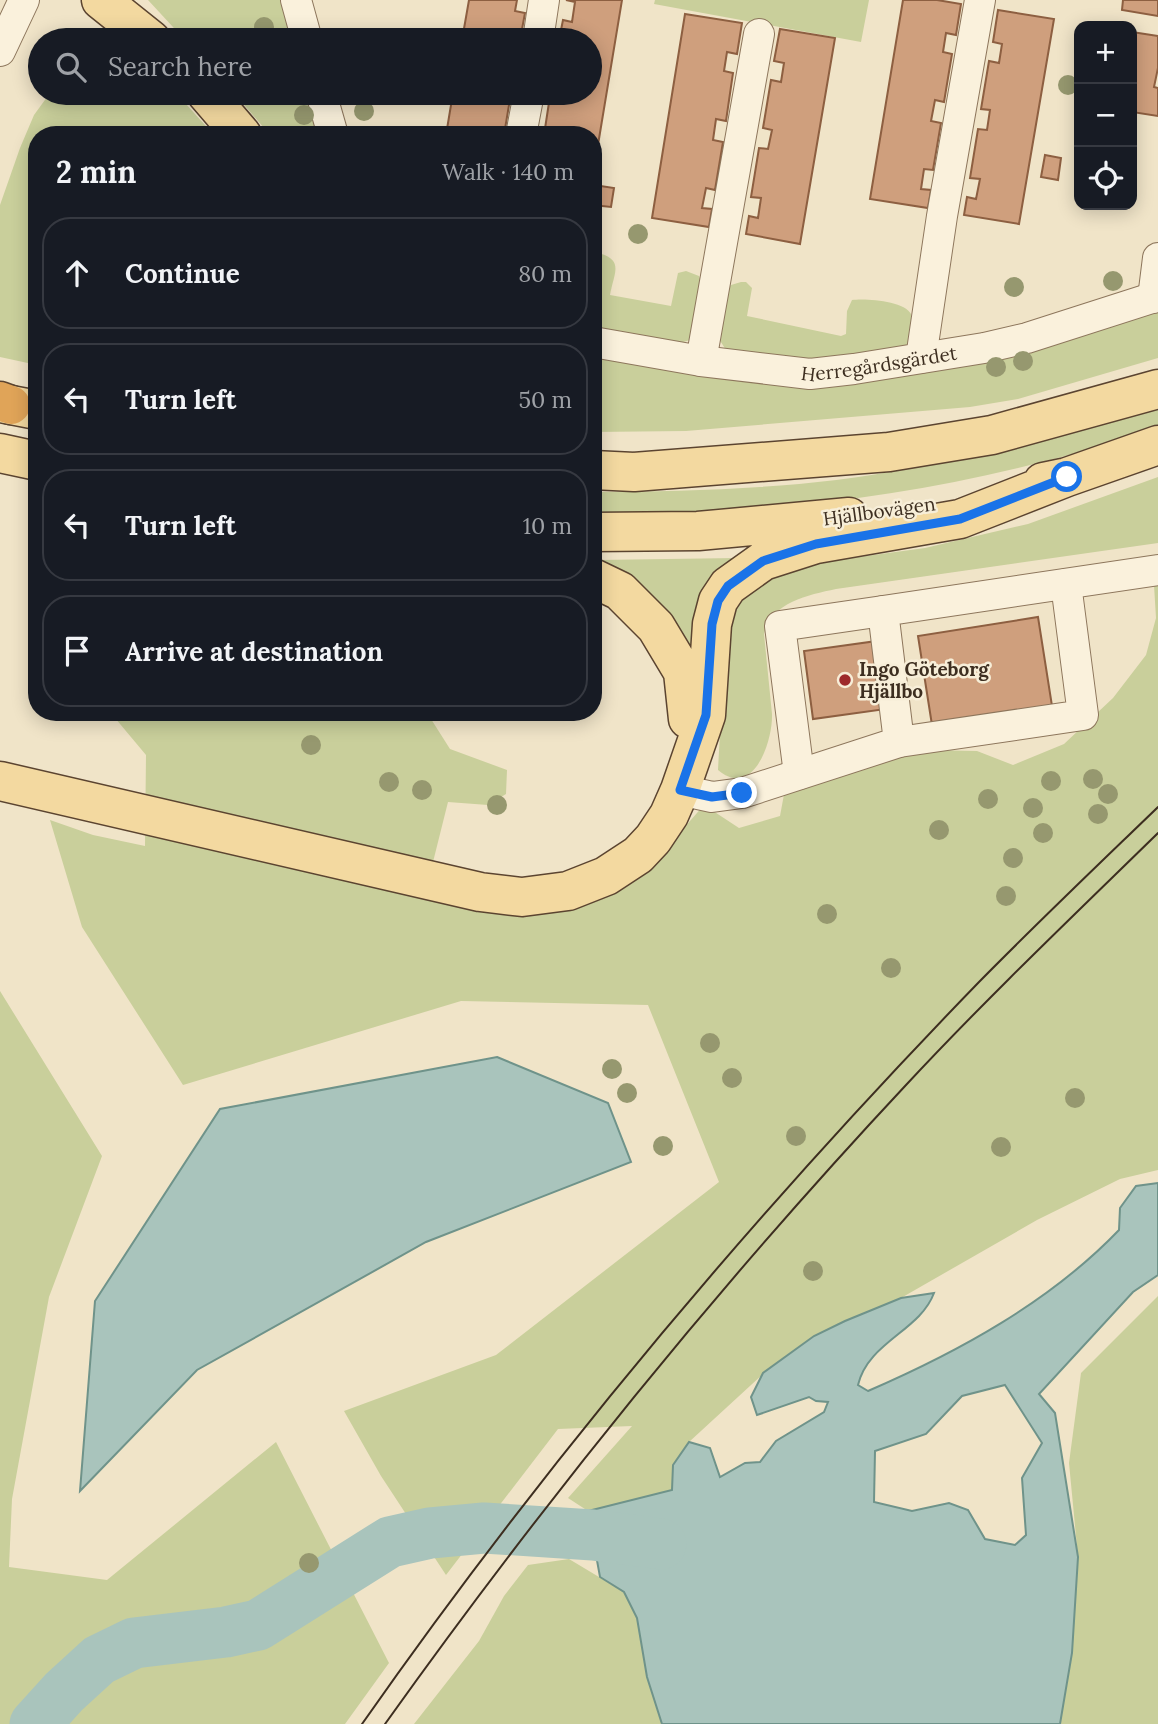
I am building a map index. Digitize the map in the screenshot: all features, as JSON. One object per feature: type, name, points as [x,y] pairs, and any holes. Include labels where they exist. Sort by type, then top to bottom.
[{"type":"main road","points":[[101,0],[136,28]]},
{"type":"main road","points":[[216,105],[234,126]]},
{"type":"main road","points":[[602,470],[634,472],[889,452],[992,435],[1158,389]]},
{"type":"main road","name":"Hjällbovägen","points":[[602,532],[698,531],[897,512],[1067,477],[1158,445]]},
{"type":"main road","points":[[0,453],[28,459]]},
{"type":"main road","points":[[602,466],[634,472]]},
{"type":"main road","points":[[0,781],[480,892],[522,897],[568,891],[606,876],[638,855],[669,815],[706,715],[712,624],[718,601],[728,586],[763,561],[816,544],[960,519],[1067,477]]},
{"type":"main road","points":[[602,582],[620,591],[656,627],[682,672],[687,718],[697,741]]},
{"type":"street","points":[[0,51],[24,0]]},
{"type":"street","points":[[296,0],[304,28]]},
{"type":"street","points":[[540,28],[544,0]]},
{"type":"street","points":[[921,358],[942,216],[980,0]]},
{"type":"street","points":[[701,361],[759,34]]},
{"type":"street","points":[[324,105],[330,126]]},
{"type":"street","points":[[522,126],[526,105]]},
{"type":"street","points":[[1155,297],[1158,258]]},
{"type":"street","name":"Herregårdsgärdet","points":[[602,344],[701,361],[810,374],[984,348],[1027,338],[1155,297]]},
{"type":"street","points":[[799,774],[780,626],[1158,570]]},
{"type":"street","points":[[680,790],[712,797],[742,793],[899,742],[1083,715],[1066,584]]},
{"type":"street","points":[[883,611],[899,742]]},
{"type":"green space","points":[[148,0],[280,0],[288,28],[174,28]]},
{"type":"green space","points":[[655,0],[869,0],[861,42],[654,4]]},
{"type":"green space","points":[[41,105],[187,105],[206,126],[29,126]]},
{"type":"green space","points":[[244,105],[310,105],[316,126],[262,126]]},
{"type":"green space","points":[[28,129],[28,363],[0,357],[0,205]]},
{"type":"green space","points":[[602,255],[610,258],[615,267],[610,295],[671,306],[678,273],[686,271],[699,276],[702,285],[690,340],[680,343],[602,330]]},
{"type":"green space","points":[[746,282],[752,288],[747,316],[841,336],[846,334],[847,311],[852,300],[893,303],[907,310],[912,316],[909,341],[905,346],[810,361],[726,350],[719,339],[728,289]]},
{"type":"green space","points":[[1158,307],[1158,358],[1018,399],[970,407],[686,431],[602,432],[602,357],[741,381]]},
{"type":"green space","points":[[1158,407],[1158,427],[1051,460],[940,485],[883,495],[771,508],[700,513],[602,514],[602,492],[792,485],[871,475],[972,454]]},
{"type":"green space","points":[[1158,477],[1158,543],[836,589],[803,597],[783,607],[768,623],[764,634],[772,714],[765,751],[759,763],[742,778],[731,777],[718,770],[726,620],[755,582],[822,562],[925,548],[1028,524]]},
{"type":"green space","points":[[736,558],[695,629],[690,651],[602,564],[602,560]]},
{"type":"green space","points":[[1158,573],[1158,1170],[1120,1179],[1037,1220],[901,1298],[814,1336],[763,1374],[689,1442],[673,1465],[673,1490],[588,1511],[568,1498],[632,1426],[558,1429],[446,1575],[381,1476],[344,1411],[496,1355],[719,1182],[648,1005],[461,1001],[183,1085],[82,927],[50,820],[93,835],[145,846],[146,755],[118,721],[432,721],[450,749],[507,770],[506,794],[488,805],[448,802],[429,878],[515,896],[661,854],[704,805],[739,828],[780,816],[785,789],[927,750],[977,751],[1013,765],[1064,744],[1113,698],[1146,655],[1156,618],[1154,585]]},
{"type":"green space","points":[[0,991],[102,1156],[49,1297],[12,1499],[9,1567],[107,1580],[276,1442],[389,1663],[345,1724],[0,1724]]},
{"type":"green space","points":[[1158,1296],[1158,1724],[1060,1724],[1072,1653],[1078,1557],[1069,1463],[1081,1373]]},
{"type":"green space","points":[[569,1559],[624,1592],[637,1618],[647,1677],[662,1724],[414,1724],[479,1641],[504,1596],[528,1565]]},
{"type":"water","points":[[497,1057],[608,1103],[631,1162],[426,1242],[197,1370],[80,1491],[95,1301],[220,1109]]},
{"type":"water","points":[[1158,1183],[1158,1275],[1133,1292],[1039,1394],[1055,1413],[1078,1557],[1072,1653],[1060,1724],[662,1724],[647,1677],[637,1618],[624,1592],[600,1577],[588,1511],[672,1490],[673,1465],[689,1442],[710,1448],[720,1477],[745,1463],[760,1462],[776,1441],[824,1412],[828,1402],[809,1397],[757,1415],[751,1397],[763,1373],[814,1336],[845,1321],[901,1298],[934,1293],[918,1317],[872,1358],[858,1385],[868,1391],[969,1342],[1033,1302],[1092,1256],[1119,1230],[1120,1208],[1136,1186]],"holes":[[[1005,1385],[1042,1443],[1022,1478],[1026,1535],[1015,1545],[985,1539],[968,1510],[949,1503],[912,1511],[874,1502],[875,1451],[926,1434],[962,1396]]]},
{"type":"building","points":[[469,0],[517,0],[515,11],[525,13],[522,28],[464,28]]},
{"type":"building","points":[[566,0],[622,0],[601,126],[545,126],[549,105],[602,105],[602,28],[561,28],[563,20],[572,22],[575,2]]},
{"type":"building","points":[[903,0],[937,0],[961,4],[956,35],[946,33],[943,52],[952,54],[944,102],[935,100],[931,121],[941,123],[933,170],[924,169],[921,189],[931,190],[928,208],[870,199]]},
{"type":"building","points":[[1123,0],[1158,0],[1158,16],[1122,10]]},
{"type":"building","points":[[998,10],[1054,19],[1019,224],[964,215],[967,197],[976,199],[980,179],[970,178],[978,129],[987,130],[990,110],[981,109],[989,61],[999,63],[1002,44],[993,42]]},
{"type":"building","points":[[685,14],[742,23],[737,54],[727,52],[724,71],[733,73],[726,121],[716,119],[713,140],[723,142],[715,190],[706,188],[702,208],[712,209],[709,227],[652,218]]},
{"type":"building","points":[[780,29],[835,38],[800,244],[746,234],[749,216],[758,218],[761,198],[751,197],[759,148],[768,149],[772,130],[763,128],[771,80],[781,82],[784,63],[774,61]]},
{"type":"building","points":[[1137,33],[1158,36],[1158,68],[1154,87],[1158,88],[1158,116],[1137,113]]},
{"type":"building","points":[[451,105],[509,105],[506,126],[448,126]]},
{"type":"building","points":[[1045,155],[1061,158],[1058,180],[1041,177]]},
{"type":"building","points":[[602,186],[614,188],[611,207],[602,206]]},
{"type":"building","points":[[1038,617],[1052,706],[932,725],[918,636]]},
{"type":"building","name":"Ingo Göteborg Hjällbo","points":[[877,641],[886,709],[813,719],[804,651]]},
{"type":"waterway","points":[[35,1724],[64,1692],[99,1660],[134,1643],[226,1632],[258,1625],[390,1542],[430,1533],[484,1528],[593,1535],[661,1544]]},
{"type":"tram line","points":[[362,1724],[432,1626],[579,1434],[734,1249],[814,1158],[979,982],[1158,807]]},
{"type":"tram line","points":[[385,1724],[571,1476],[768,1238],[937,1053],[1158,833]]},
{"type":"place","name":"Ingo Göteborg Hjällbo","points":[[845,680]]},
{"type":"route","points":[[742,793],[712,797],[680,790],[706,715],[712,624],[718,601],[728,586],[763,561],[816,544],[960,519],[1067,477]]}]
